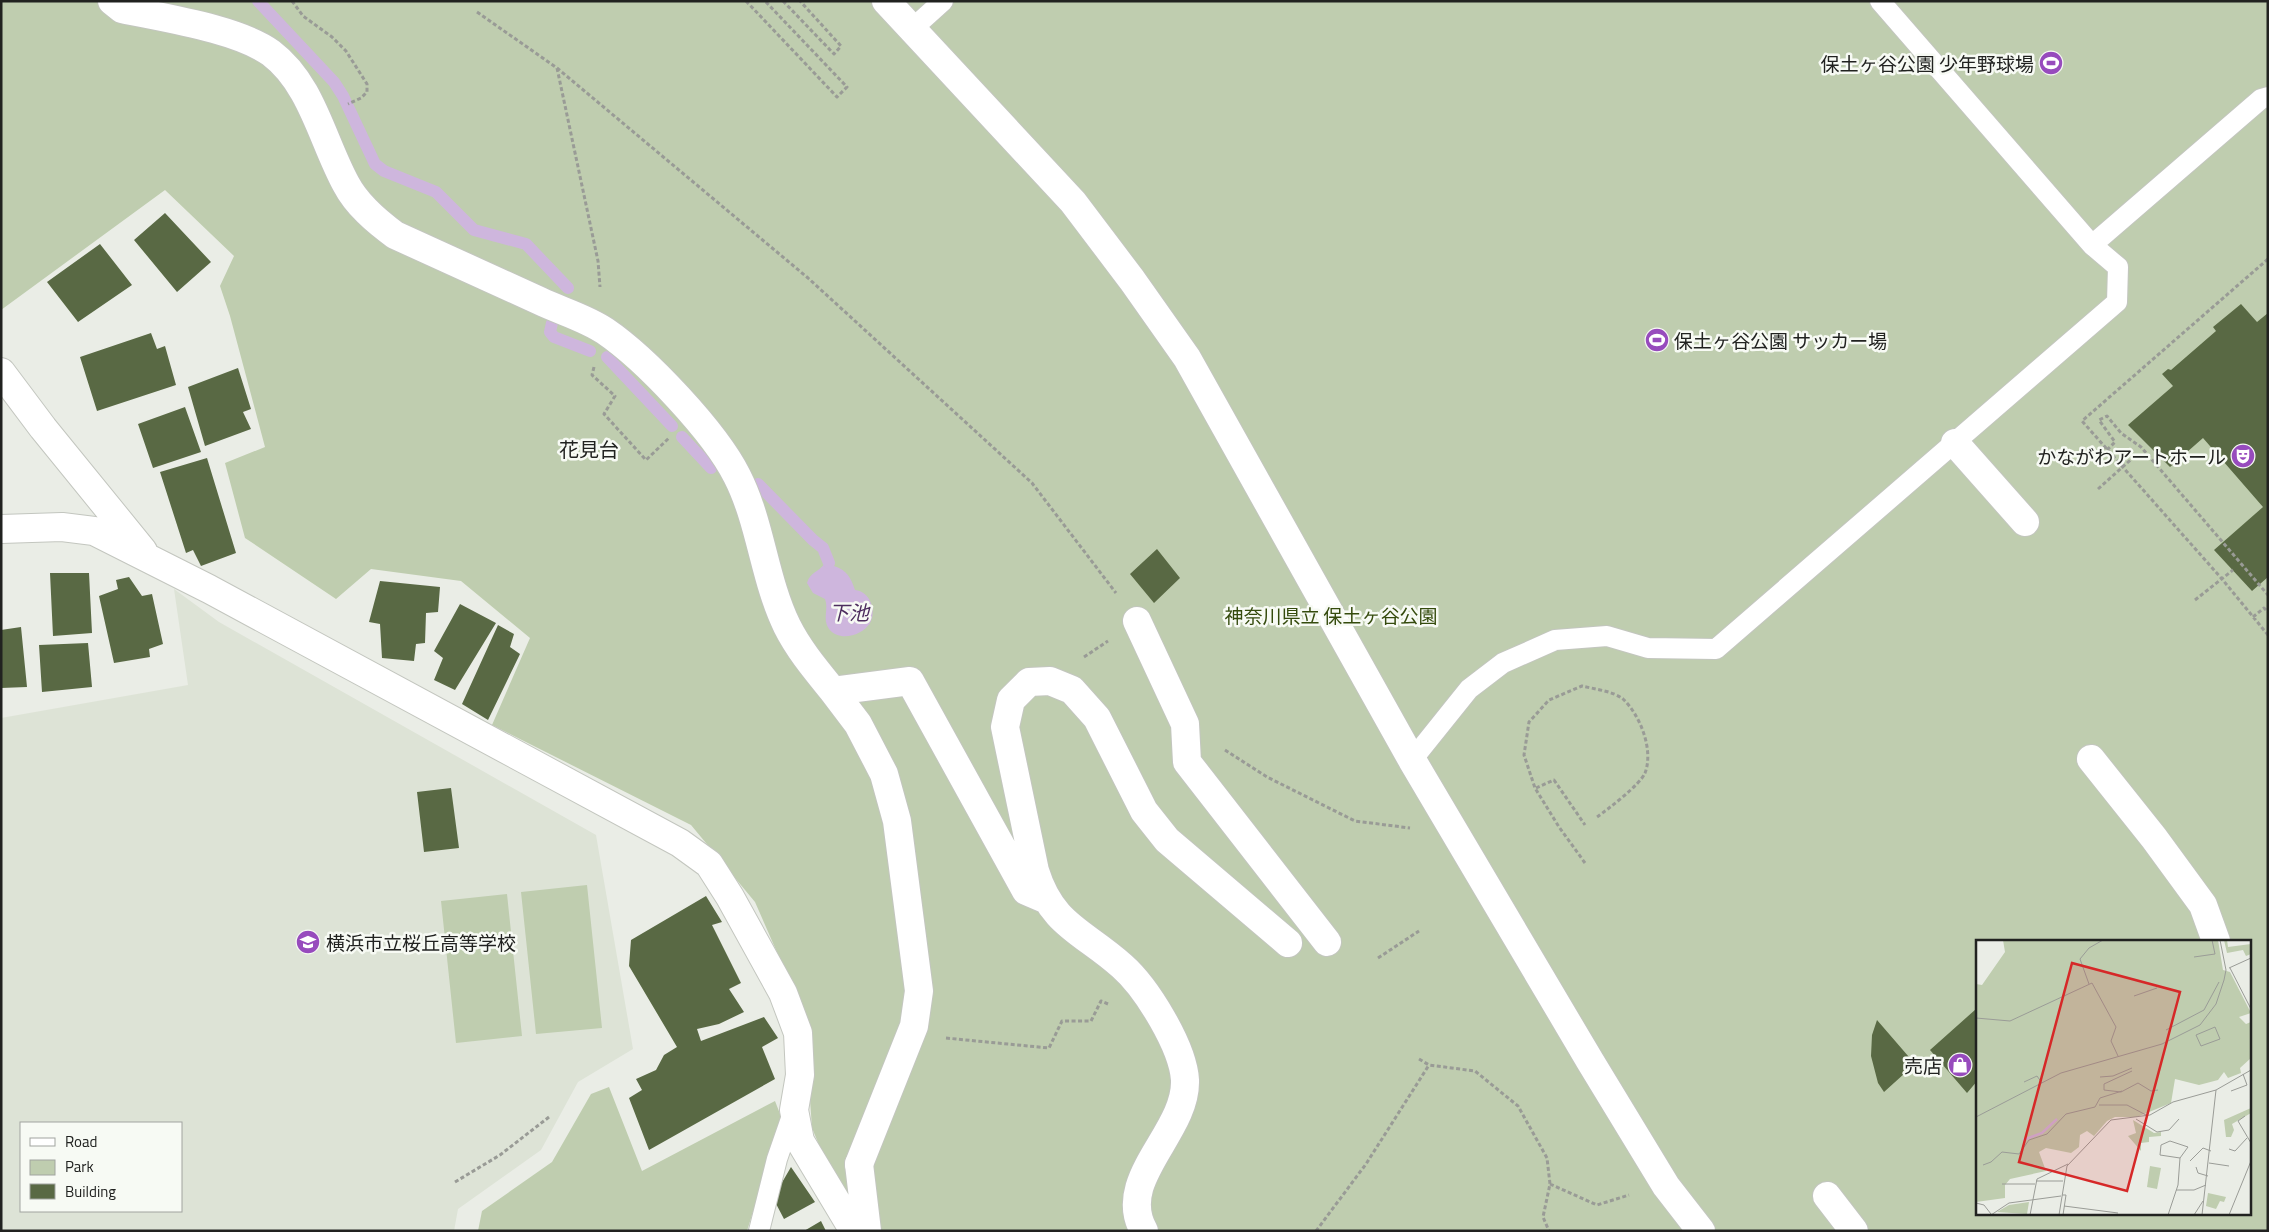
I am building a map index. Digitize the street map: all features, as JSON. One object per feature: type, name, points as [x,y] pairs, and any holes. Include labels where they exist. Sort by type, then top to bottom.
[{"type":"street","points":[[112,1],[122,9],[236,36],[270,53],[288,68],[301,85],[346,184],[360,204],[377,221],[395,235],[603,330],[645,365],[691,413],[720,450],[737,476],[751,512],[787,626],[807,659],[858,724],[884,774],[897,821],[919,991],[914,1026],[859,1164],[867,1231]]},
{"type":"street","points":[[886,1],[1073,202],[1132,280],[1187,358],[1412,760],[1666,1186],[1701,1231]]},
{"type":"street","points":[[1,372],[43,428],[147,557]]},
{"type":"street","points":[[1955,443],[2024,522]]},
{"type":"street","points":[[1,529],[62,527],[94,531],[147,557],[680,843],[709,864],[730,897],[783,993],[798,1033],[800,1075],[794,1110],[800,1141],[854,1231]]},
{"type":"street","points":[[1137,621],[1184,724],[1187,762],[1327,942]]},
{"type":"street","points":[[833,691],[910,681],[1026,891],[1047,900]]},
{"type":"street","points":[[1144,1231],[1135,1207],[1139,1183],[1180,1109],[1185,1080],[1177,1049],[1153,1003],[1123,966],[1071,927],[1052,910],[1040,889],[1005,727],[1011,700],[1029,682],[1050,681],[1072,690],[1096,718],[1144,811],[1167,840],[1288,943]]},
{"type":"street","points":[[2091,760],[2154,838],[2203,905],[2216,940]]},
{"type":"street","points":[[1827,1196],[1854,1231]]},
{"type":"lane","points":[[912,29],[943,1]]},
{"type":"lane","points":[[1412,760],[1469,689],[1503,663],[1555,640],[1607,636],[1648,648],[1716,649],[2117,302],[2118,267],[2092,246],[1880,1]]},
{"type":"lane","points":[[2092,246],[2261,99],[2268,97]]},
{"type":"lane","points":[[759,1231],[777,1159],[794,1110]]},
{"type":"path","points":[[292,1],[303,16],[332,37],[346,51],[367,84],[366,92],[361,98]]},
{"type":"path","points":[[746,1],[837,96],[847,87],[765,1]]},
{"type":"path","points":[[783,1],[834,54],[842,46],[800,1]]},
{"type":"path","points":[[477,12],[557,68],[808,278],[1032,483],[1137,621],[1050,681]]},
{"type":"path","points":[[557,68],[598,261]]},
{"type":"path","points":[[2268,259],[2082,421],[2222,579],[2268,635]]},
{"type":"path","points":[[595,366],[592,375],[615,396],[604,414],[646,460],[671,436]]},
{"type":"path","points":[[2107,450],[2115,442],[2099,420],[2107,416],[2122,433],[2140,447],[2268,595]]},
{"type":"path","points":[[2098,489],[2136,455]]},
{"type":"path","points":[[2195,600],[2232,570]]},
{"type":"path","points":[[2253,616],[2264,608],[2268,612]]},
{"type":"path","points":[[1585,862],[1559,827],[1535,788],[1524,755],[1529,722],[1549,700],[1582,686],[1622,698],[1641,724],[1647,750],[1645,774],[1622,798],[1597,817]]},
{"type":"path","points":[[1184,724],[1267,777],[1355,821],[1414,828]]},
{"type":"path","points":[[1535,788],[1554,780],[1585,824]]},
{"type":"path","points":[[1378,958],[1419,931]]},
{"type":"path","points":[[910,1035],[1049,1048],[1062,1021],[1091,1021]]},
{"type":"path","points":[[1419,1059],[1429,1065],[1475,1071],[1518,1106],[1547,1158],[1550,1184],[1543,1217],[1549,1231]]},
{"type":"path","points":[[1316,1231],[1366,1164],[1429,1065]]},
{"type":"path","points":[[455,1182],[500,1155],[549,1118]]},
{"type":"path","points":[[1550,1184],[1597,1205],[1635,1193]]},
{"type":"shaded area","name":"横浜市立桜丘高等学校","points":[[174,589],[219,622],[596,835],[633,1049],[578,1082],[541,1150],[458,1209],[454,1231],[1,1231],[1,718],[188,685]]},
{"type":"green space","name":"神奈川県立 保土ヶ谷公園","points":[[1,1],[2268,1],[2268,1231],[870,1231],[829,1169],[812,1128],[804,1014],[755,902],[691,825],[492,725],[530,638],[461,581],[371,569],[336,599],[245,538],[225,463],[265,447],[230,316],[220,286],[234,256],[165,190],[1,310]]},
{"type":"green space","points":[[587,885],[602,1028],[536,1034],[521,892]]},
{"type":"green space","points":[[507,894],[522,1036],[456,1043],[441,901]]},
{"type":"green space","points":[[609,1087],[642,1171],[775,1101],[782,1119],[747,1231],[478,1231],[482,1211],[552,1162],[591,1094]]},
{"type":"water","name":"下池","points":[[833,562],[834,566],[848,575],[855,590],[865,594],[871,602],[873,613],[870,623],[862,631],[850,636],[833,633],[829,629],[826,622],[825,599],[813,593],[807,583],[810,576],[825,563]]},
{"type":"building","points":[[165,213],[211,262],[177,292],[134,240]]},
{"type":"building","points":[[100,244],[132,285],[78,322],[47,282]]},
{"type":"building","name":"かながわアートホール","points":[[2241,304],[2257,322],[2268,313],[2268,577],[2252,591],[2214,550],[2263,507],[2203,438],[2170,467],[2128,425],[2173,386],[2162,374],[2168,369],[2171,370],[2216,331],[2213,327]]},
{"type":"building","points":[[151,333],[157,349],[165,346],[176,385],[97,411],[80,357]]},
{"type":"building","points":[[238,368],[251,409],[243,412],[251,429],[205,446],[188,387]]},
{"type":"building","points":[[185,407],[201,452],[153,468],[138,424]]},
{"type":"building","points":[[207,458],[236,553],[201,566],[193,550],[186,553],[160,472]]},
{"type":"building","points":[[1157,549],[1180,578],[1154,603],[1130,574]]},
{"type":"building","points":[[50,573],[89,573],[92,633],[53,636]]},
{"type":"building","points":[[129,577],[142,596],[152,594],[163,644],[149,649],[150,657],[114,663],[99,596],[118,589],[116,580]]},
{"type":"building","points":[[380,581],[440,587],[438,612],[426,613],[425,643],[416,644],[414,661],[382,658],[380,624],[369,622]]},
{"type":"building","points":[[460,604],[496,623],[455,690],[434,680],[443,658],[434,651]]},
{"type":"building","points":[[498,625],[514,634],[510,647],[520,654],[488,720],[462,704]]},
{"type":"building","points":[[21,627],[27,687],[1,688],[1,630]]},
{"type":"building","points":[[88,643],[92,687],[42,692],[39,645]]},
{"type":"building","points":[[451,788],[459,848],[424,852],[417,792]]},
{"type":"building","points":[[706,896],[722,922],[712,925],[741,983],[729,989],[744,1012],[719,1024],[697,1029],[701,1041],[764,1017],[778,1038],[762,1047],[775,1079],[649,1150],[629,1098],[642,1090],[636,1079],[656,1070],[664,1055],[677,1047],[629,966],[631,940]]},
{"type":"building","name":"売店","points":[[1976,1009],[1976,1082],[1967,1093],[1930,1050]]},
{"type":"building","points":[[1877,1020],[1915,1064],[1884,1092],[1878,1083],[1871,1056],[1872,1035]]},
{"type":"building","points":[[791,1167],[815,1202],[784,1219],[773,1198]]},
{"type":"building","points":[[821,1221],[826,1231],[804,1231]]},
{"type":"waterway","points":[[258,1],[334,82],[343,96],[375,164],[384,171],[436,192],[474,230],[526,244],[568,288]]},
{"type":"waterway","points":[[552,323],[550,332],[554,337],[590,351]]},
{"type":"waterway","points":[[607,357],[672,426]]},
{"type":"waterway","points":[[682,437],[711,468]]},
{"type":"waterway","points":[[758,484],[823,548],[829,563]]},
{"type":"place","name":"保土ヶ谷公園 少年野球場","points":[[2051,63]]},
{"type":"place","name":"保土ヶ谷公園 サッカー場","points":[[1657,340]]},
{"type":"place","name":"かながわアートホール","points":[[2243,456]]},
{"type":"place","name":"横浜市立桜丘高等学校","points":[[308,942]]},
{"type":"place","name":"売店","points":[[1960,1065]]},
{"type":"district","name":"花見台","points":[[589,449]]}]
